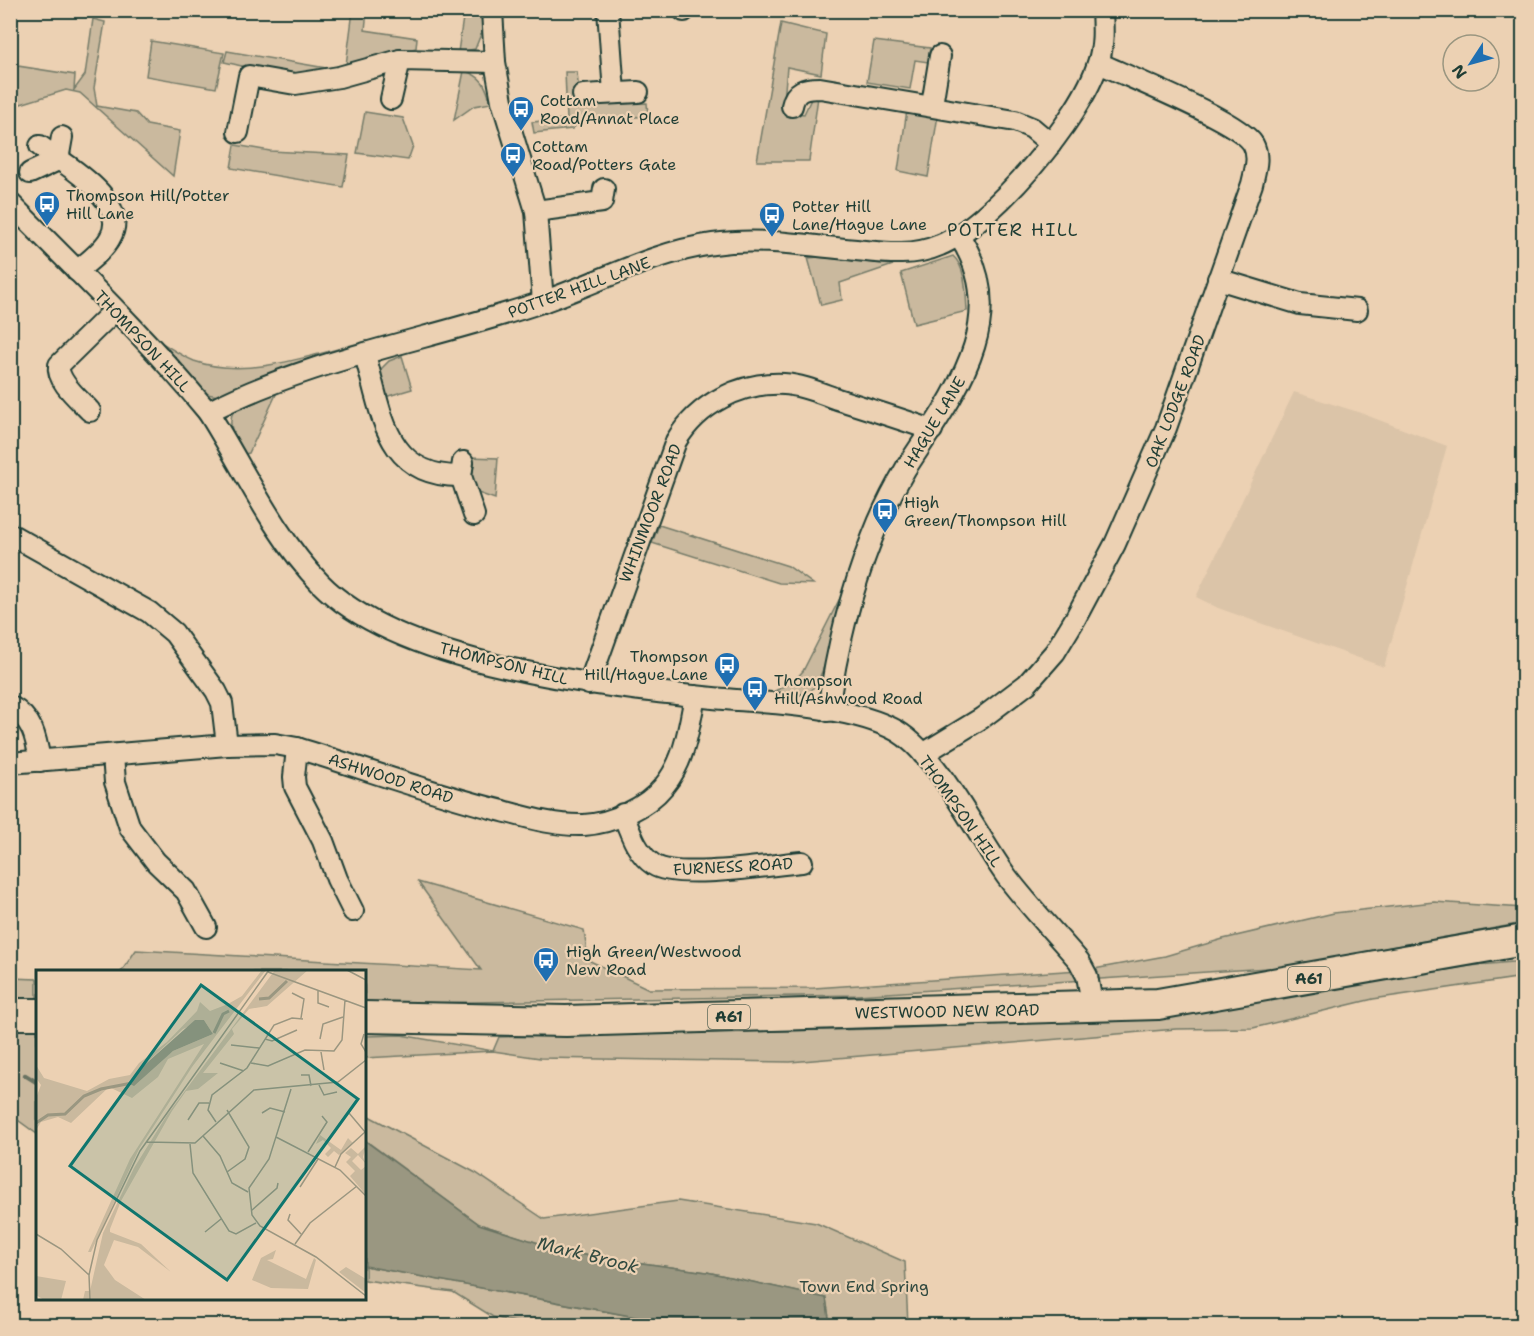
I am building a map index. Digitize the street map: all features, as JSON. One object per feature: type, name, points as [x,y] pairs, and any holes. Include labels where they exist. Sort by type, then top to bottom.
[{"type":"highway","name":"WESTWOOD NEW ROAD","points":[[366,1017],[566,1021],[1093,1008],[1165,1003],[1524,940]]},
{"type":"highway","points":[[10,1014],[36,1014]]},
{"type":"street","points":[[492,10],[495,62],[509,130],[536,211],[543,302]]},
{"type":"street","points":[[608,10],[614,93]]},
{"type":"street","name":"POTTER HILL LANE","points":[[208,412],[286,378],[543,302],[668,255],[715,244],[759,242],[906,253],[932,249],[959,236],[1011,189],[1051,144],[1090,85],[1099,63],[1104,31],[1102,10]]},
{"type":"street","points":[[932,105],[940,56]]},
{"type":"street","points":[[238,132],[249,76],[295,84],[311,83],[400,60],[495,62]]},
{"type":"street","points":[[391,99],[400,60]]},
{"type":"street","name":"OAK LODGE ROAD","points":[[923,754],[982,718],[1027,684],[1065,635],[1095,584],[1141,489],[1183,388],[1257,165],[1252,143],[1244,133],[1223,120],[1099,63]]},
{"type":"street","points":[[792,106],[795,94],[807,88],[932,105],[1015,121],[1032,128],[1051,144]]},
{"type":"street","points":[[583,95],[638,92]]},
{"type":"street","points":[[58,160],[62,137]]},
{"type":"street","points":[[40,146],[104,195],[112,207],[115,222],[112,236],[104,247],[77,271]]},
{"type":"street","points":[[30,173],[58,160]]},
{"type":"street","points":[[536,211],[602,202],[604,189]]},
{"type":"street","name":"THOMPSON HILL","points":[[10,203],[161,357],[208,412],[288,542],[318,581],[341,601],[367,618],[424,644],[589,684],[828,711],[882,724],[900,733],[923,754],[1008,879],[1079,961],[1087,976],[1093,1008]]},
{"type":"street","name":"HAGUE LANE","points":[[828,711],[837,653],[872,538],[906,469],[933,430],[966,369],[980,313],[977,272],[971,253],[959,236]]},
{"type":"street","points":[[1218,279],[1300,304],[1357,310]]},
{"type":"street","points":[[90,411],[61,378],[58,369],[59,365],[114,311]]},
{"type":"street","points":[[365,355],[386,426],[401,454],[421,471],[432,475],[462,469],[474,515]]},
{"type":"street","name":"WHINMOOR ROAD","points":[[589,684],[666,466],[686,424],[700,411],[719,399],[755,386],[786,384],[933,430]]},
{"type":"street","points":[[10,534],[149,612],[174,633],[209,678],[219,697],[227,728],[227,745]]},
{"type":"street","name":"ASHWOOD ROAD","points":[[10,763],[227,745],[276,744],[297,748],[462,801],[543,821],[585,825],[623,814],[649,800],[663,787],[674,772],[688,734],[695,696]]},
{"type":"street","points":[[10,706],[24,714],[31,723],[40,761]]},
{"type":"street","points":[[297,748],[295,787],[323,841],[337,879],[353,911]]},
{"type":"street","points":[[113,754],[115,782],[130,828],[149,854],[186,891],[195,919]]},
{"type":"street","name":"FURNESS ROAD","points":[[623,814],[641,853],[655,866],[664,870],[694,871],[807,860]]},
{"type":"shaded area","points":[[1294,392],[1358,412],[1447,446],[1384,667],[1218,608],[1196,597]]},
{"type":"shaded area","points":[[366,1141],[479,1224],[570,1253],[707,1272],[826,1298],[830,1325],[678,1325],[366,1266]]},
{"type":"green space","points":[[353,11],[367,11],[365,30],[417,38],[416,48],[346,65]]},
{"type":"green space","points":[[464,11],[482,11],[483,29],[475,49],[458,52]]},
{"type":"green space","points":[[93,19],[105,22],[94,88],[97,106],[136,113],[147,125],[180,131],[173,176],[80,93],[66,90],[11,107],[11,65],[75,75],[74,90],[85,75]]},
{"type":"green space","points":[[781,23],[826,34],[821,74],[787,67],[783,112],[804,114],[812,97],[818,97],[809,161],[757,161]]},
{"type":"green space","points":[[151,41],[224,53],[216,88],[146,76]]},
{"type":"green space","points":[[874,41],[930,48],[928,62],[915,60],[910,89],[867,82]]},
{"type":"green space","points":[[227,51],[326,68],[317,73],[305,75],[276,73],[224,62]]},
{"type":"green space","points":[[464,71],[480,79],[491,103],[474,106],[454,120]]},
{"type":"green space","points":[[565,72],[577,72],[580,105],[647,103],[648,116],[581,121],[572,129],[534,133],[532,122],[567,119]]},
{"type":"green space","points":[[907,110],[938,115],[928,177],[898,171]]},
{"type":"green space","points":[[365,112],[403,118],[413,146],[408,160],[357,153]]},
{"type":"green space","points":[[235,145],[270,151],[349,155],[343,187],[231,168]]},
{"type":"green space","points":[[953,256],[963,274],[967,311],[914,324],[901,273]]},
{"type":"green space","points":[[818,257],[893,265],[840,283],[842,300],[821,305],[808,258]]},
{"type":"green space","points":[[157,340],[194,361],[236,368],[281,363],[367,341],[356,348],[273,372],[218,396],[207,394],[197,386]]},
{"type":"green space","points":[[402,356],[412,389],[385,397],[379,371],[389,361]]},
{"type":"green space","points":[[278,390],[249,453],[245,454],[231,427],[234,410]]},
{"type":"green space","points":[[469,457],[498,458],[495,499],[475,492],[471,483],[474,465]]},
{"type":"green space","points":[[659,525],[788,566],[813,584],[779,583],[652,543]]},
{"type":"green space","points":[[842,594],[825,663],[814,687],[807,694],[773,692],[794,681],[803,671]]},
{"type":"green space","points":[[418,882],[584,930],[588,960],[649,989],[814,988],[1094,969],[1165,956],[1223,939],[1334,913],[1434,902],[1524,908],[1523,923],[1282,967],[857,995],[366,1004],[366,970],[122,970],[136,950],[481,970]]},
{"type":"green space","points":[[1523,961],[1523,977],[1373,999],[1253,1028],[1176,1029],[790,1062],[540,1058],[493,1051],[499,1037],[877,1029],[1160,1018],[1469,966]]},
{"type":"green space","points":[[10,978],[36,979],[36,1002],[11,1001]]},
{"type":"green space","points":[[10,1025],[36,1025],[36,1133],[11,1115]]},
{"type":"green space","points":[[401,1035],[493,1051],[366,1058],[366,1036]]},
{"type":"green space","name":"Town End Spring","points":[[366,1115],[476,1173],[544,1219],[678,1201],[816,1223],[905,1262],[908,1325],[830,1325],[826,1298],[707,1272],[570,1253],[479,1224],[366,1141]]},
{"type":"green space","points":[[366,1266],[678,1325],[528,1325],[493,1317],[453,1292],[366,1280]]},
{"type":"waterway","name":"Mark Brook","points":[[25,1075],[36,1082]]},
{"type":"place","name":"Cottam Road/Annat Place","points":[[521,132]]},
{"type":"place","name":"Cottam Road/Potters Gate","points":[[513,178]]},
{"type":"place","name":"Thompson Hill/Potter Hill Lane","points":[[47,227]]},
{"type":"place","name":"Potter Hill Lane/Hague Lane","points":[[772,238]]},
{"type":"place","name":"High Green/Thompson Hill","points":[[885,534]]},
{"type":"place","name":"Thompson Hill/Hague Lane","points":[[727,688]]},
{"type":"place","name":"Thompson Hill/Ashwood Road","points":[[755,712]]},
{"type":"place","name":"High Green/Westwood New Road","points":[[546,983]]},
{"type":"district","name":"POTTER HILL","points":[[1013,230]]}]
